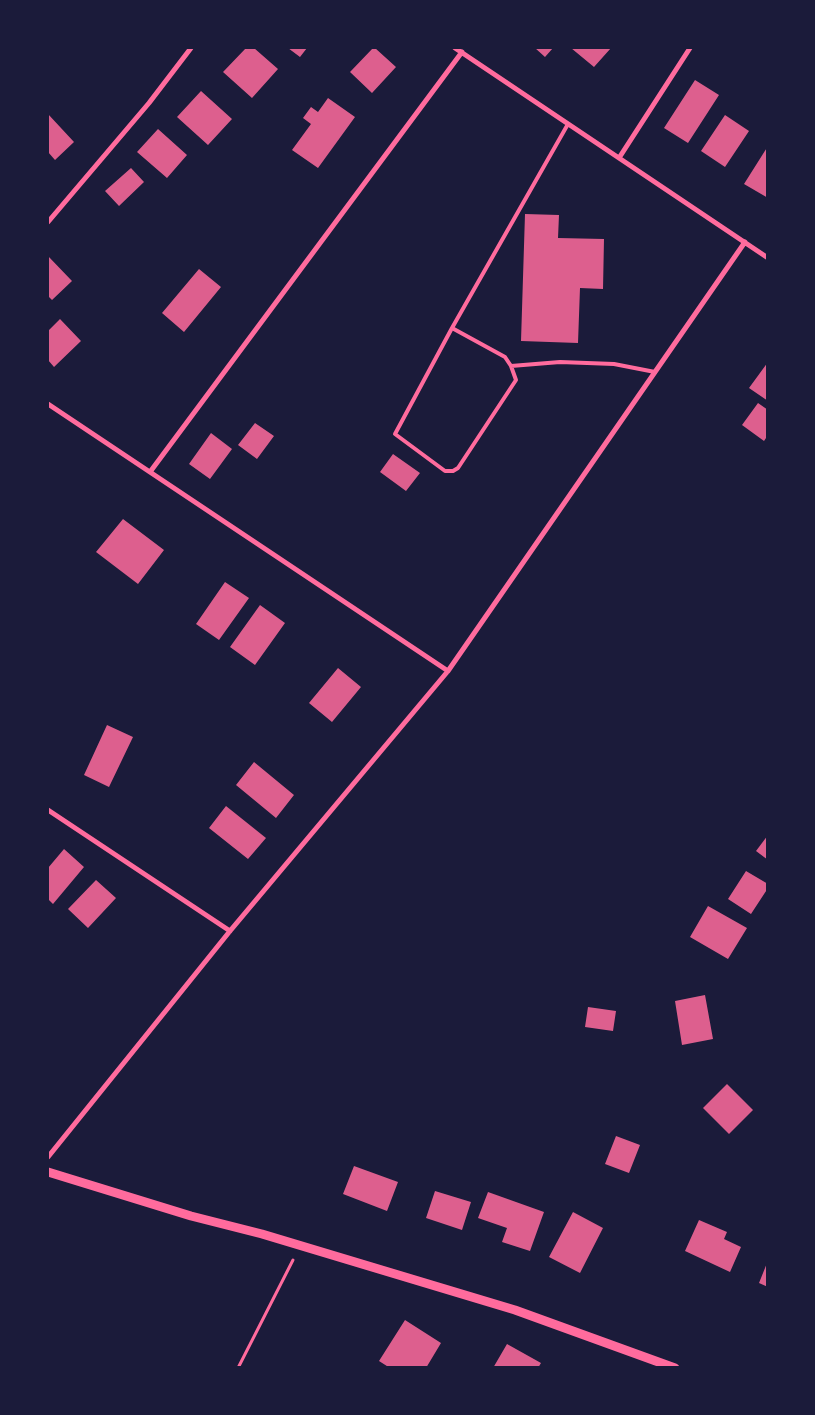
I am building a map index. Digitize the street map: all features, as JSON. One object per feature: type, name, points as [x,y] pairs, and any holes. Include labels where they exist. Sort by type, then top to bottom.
[{"type":"street","points":[[48,222],[149,103],[191,48]]},
{"type":"street","points":[[455,48],[768,258]]},
{"type":"street","points":[[618,158],[690,48]]},
{"type":"street","points":[[150,472],[462,52]]},
{"type":"street","points":[[48,1157],[230,931],[448,671],[745,242]]},
{"type":"street","points":[[48,404],[448,671]]},
{"type":"street","points":[[48,810],[230,931]]},
{"type":"street","points":[[48,1172],[191,1216],[262,1234],[515,1310],[675,1368]]},
{"type":"lane","points":[[452,328],[506,357],[516,380],[458,468],[452,472],[445,471],[395,434],[452,328],[568,124]]},
{"type":"lane","points":[[511,366],[560,362],[614,364],[655,372]]},
{"type":"path","points":[[238,1368],[300,1246]]},
{"type":"building","points":[[246,48],[254,48],[278,69],[252,98],[223,72]]},
{"type":"building","points":[[288,48],[307,48],[300,57]]},
{"type":"building","points":[[373,48],[396,67],[372,93],[350,72]]},
{"type":"building","points":[[535,48],[553,48],[545,57]]},
{"type":"building","points":[[571,48],[611,48],[594,67]]},
{"type":"building","points":[[695,80],[719,95],[688,143],[664,128]]},
{"type":"building","points":[[201,91],[232,119],[208,145],[177,117]]},
{"type":"building","points":[[328,98],[355,117],[318,168],[292,150],[311,124],[303,118],[311,107],[318,112]]},
{"type":"building","points":[[48,114],[74,142],[55,160],[48,152]]},
{"type":"building","points":[[725,115],[749,131],[725,167],[701,151]]},
{"type":"building","points":[[158,129],[187,155],[167,178],[137,152]]},
{"type":"building","points":[[768,146],[768,198],[744,184]]},
{"type":"building","points":[[131,168],[144,182],[119,206],[105,191]]},
{"type":"building","points":[[525,214],[559,215],[558,238],[604,239],[603,289],[580,288],[578,343],[521,341]]},
{"type":"building","points":[[48,256],[72,281],[52,300],[48,296]]},
{"type":"building","points":[[199,269],[221,287],[184,332],[162,313]]},
{"type":"building","points":[[60,319],[81,341],[54,367],[48,360],[48,331]]},
{"type":"building","points":[[768,362],[768,401],[749,388]]},
{"type":"building","points":[[758,403],[768,410],[768,435],[764,441],[742,425]]},
{"type":"building","points":[[255,423],[274,436],[257,459],[238,445]]},
{"type":"building","points":[[211,433],[232,449],[210,479],[189,464]]},
{"type":"building","points":[[393,454],[420,473],[406,491],[380,472]]},
{"type":"building","points":[[123,519],[164,550],[138,584],[96,552]]},
{"type":"building","points":[[225,582],[249,598],[219,640],[196,624]]},
{"type":"building","points":[[260,605],[285,623],[255,665],[230,647]]},
{"type":"building","points":[[338,668],[361,687],[332,722],[309,703]]},
{"type":"building","points":[[107,725],[133,737],[109,787],[84,775]]},
{"type":"building","points":[[254,762],[294,795],[276,818],[236,785]]},
{"type":"building","points":[[226,806],[266,838],[248,859],[209,828]]},
{"type":"building","points":[[768,835],[768,860],[756,851]]},
{"type":"building","points":[[64,849],[84,867],[53,904],[48,899],[48,868]]},
{"type":"building","points":[[746,871],[768,884],[768,888],[751,914],[728,899]]},
{"type":"building","points":[[96,880],[116,898],[88,928],[68,909]]},
{"type":"building","points":[[708,906],[747,928],[728,959],[690,937]]},
{"type":"building","points":[[705,995],[713,1039],[682,1045],[675,1001]]},
{"type":"building","points":[[588,1007],[616,1011],[613,1031],[585,1027]]},
{"type":"building","points":[[727,1084],[753,1110],[729,1134],[703,1108]]},
{"type":"building","points":[[616,1136],[640,1145],[629,1173],[605,1164]]},
{"type":"building","points":[[354,1166],[398,1182],[387,1211],[343,1194]]},
{"type":"building","points":[[435,1191],[471,1202],[462,1230],[426,1218]]},
{"type":"building","points":[[488,1192],[544,1212],[530,1251],[502,1242],[507,1228],[478,1218]]},
{"type":"building","points":[[573,1212],[603,1228],[580,1273],[549,1257]]},
{"type":"building","points":[[699,1220],[727,1232],[724,1239],[741,1247],[730,1272],[685,1251]]},
{"type":"building","points":[[768,1263],[768,1287],[759,1283]]},
{"type":"building","points":[[405,1320],[441,1343],[426,1368],[390,1368],[379,1361]]},
{"type":"building","points":[[507,1344],[541,1363],[538,1368],[493,1368]]}]
